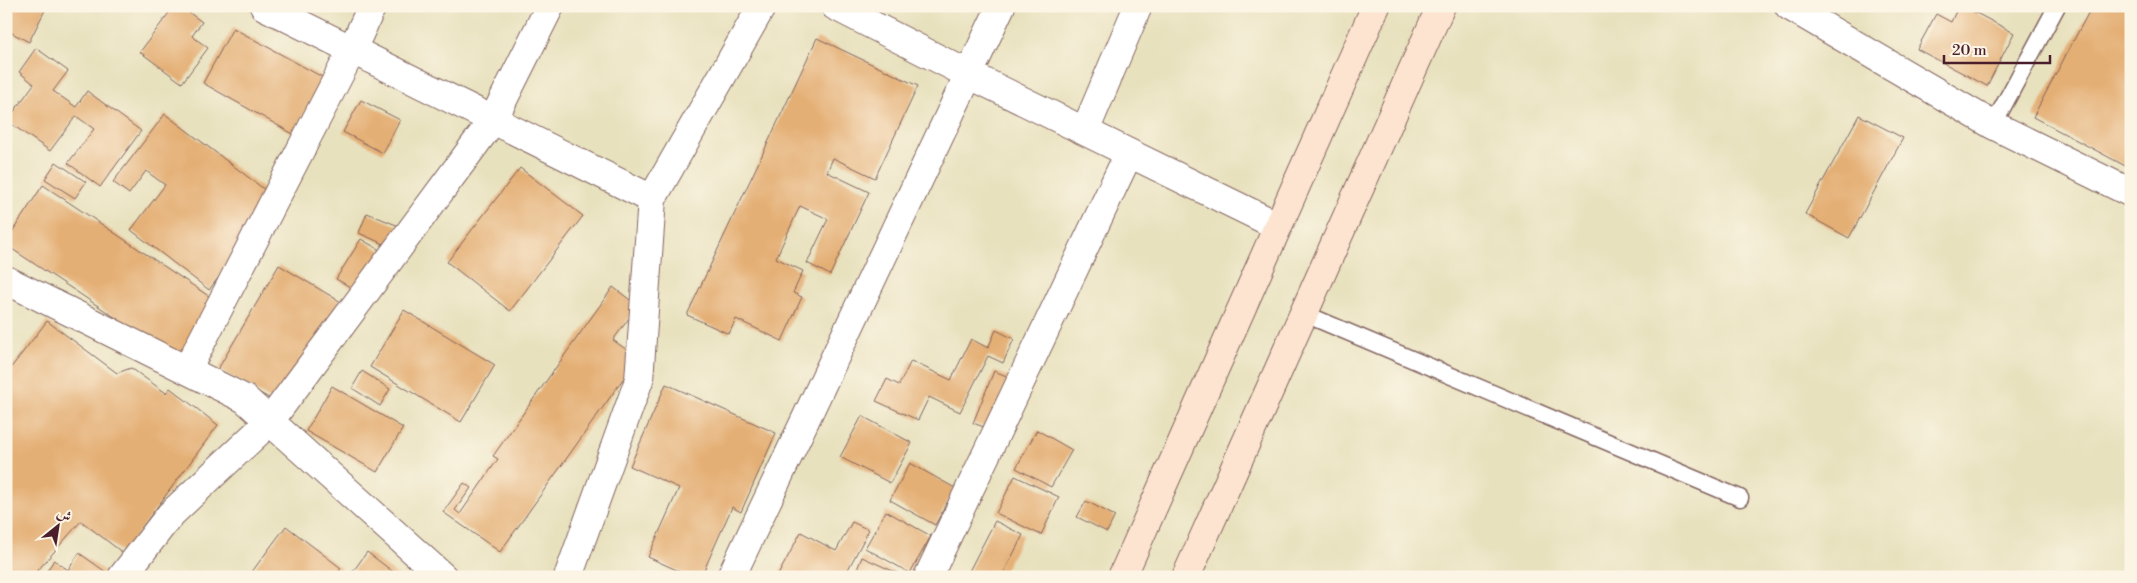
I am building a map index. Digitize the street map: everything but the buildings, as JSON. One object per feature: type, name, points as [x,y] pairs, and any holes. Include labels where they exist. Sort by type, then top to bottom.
[{"type":"main road","points":[[1122,577],[1376,6]]},
{"type":"main road","points":[[1186,577],[1441,6]]},
{"type":"street","points":[[264,6],[652,199]]},
{"type":"street","points":[[188,370],[352,50],[372,6]]},
{"type":"street","points":[[122,577],[170,515],[270,421],[493,120],[550,6]]},
{"type":"street","points":[[568,577],[638,380],[652,199],[762,6]]},
{"type":"street","points":[[835,6],[968,74],[1278,226]]},
{"type":"street","points":[[731,577],[1000,6]]},
{"type":"street","points":[[1085,131],[1138,6]]},
{"type":"street","points":[[1789,6],[1993,125],[2131,193]]},
{"type":"street","points":[[928,577],[1129,153]]},
{"type":"street","points":[[6,280],[245,398],[443,577]]},
{"type":"lane","points":[[1993,125],[2057,6]]},
{"type":"lane","points":[[1305,314],[1740,498]]}]
